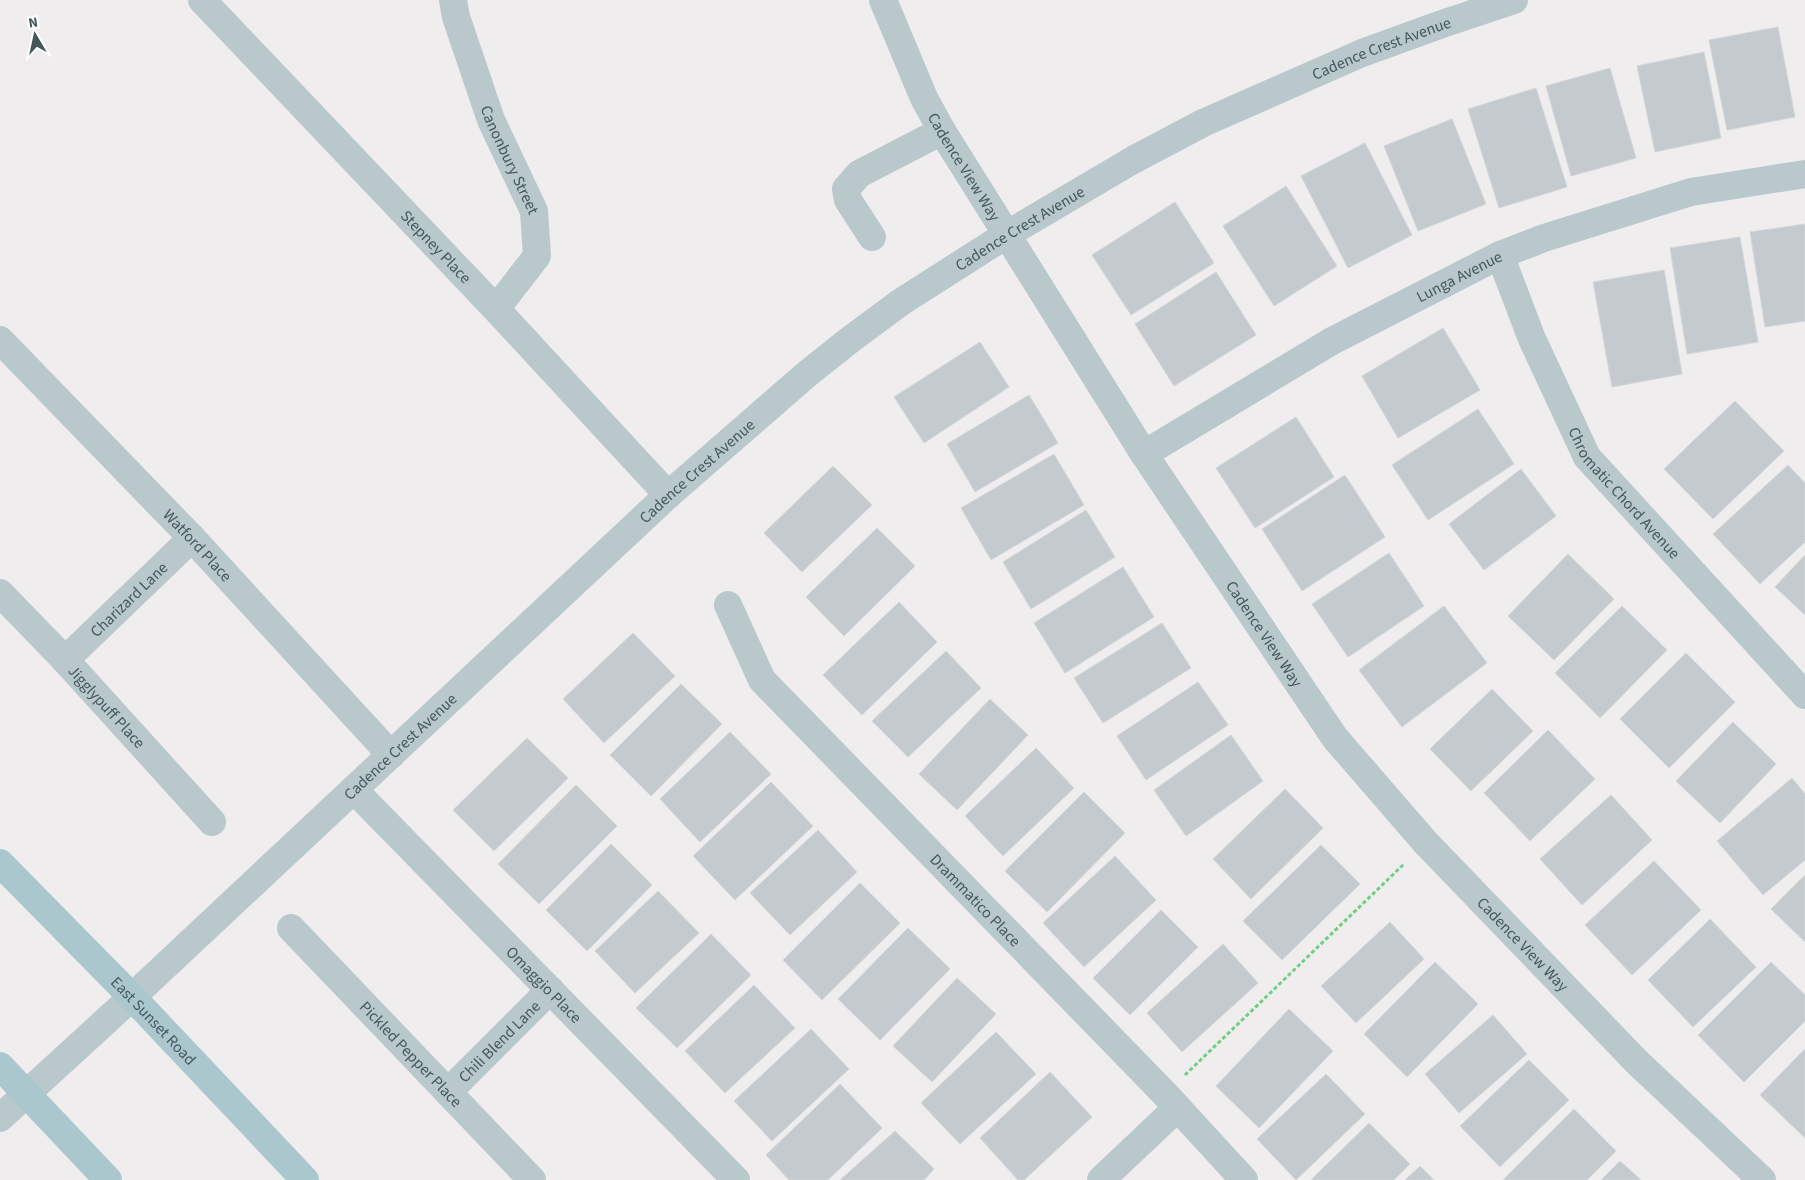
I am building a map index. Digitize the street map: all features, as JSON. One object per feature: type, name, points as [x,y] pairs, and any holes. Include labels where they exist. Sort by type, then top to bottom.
[{"type":"main road","name":"East Sunset Road","points":[[0,863],[132,997],[305,1180]]},
{"type":"main road","points":[[0,1066],[108,1180]]},
{"type":"street","name":"Stepney Place","points":[[202,0],[496,309],[668,494]]},
{"type":"street","name":"Canonbury Street","points":[[453,0],[456,17],[491,120],[534,211],[538,256],[496,309]]},
{"type":"street","name":"Cadence View Way","points":[[883,0],[924,98],[942,131],[1144,454],[1335,738],[1426,843],[1637,1062],[1762,1180]]},
{"type":"street","name":"Cadence Crest Avenue","points":[[0,1118],[354,790],[668,494],[807,374],[901,302],[1006,235],[1133,160],[1203,123],[1362,53],[1514,0]]},
{"type":"street","points":[[872,237],[848,200],[846,189],[859,174],[942,131]]},
{"type":"street","name":"Lunga Avenue","points":[[1144,454],[1332,341],[1500,255],[1544,238],[1691,192],[1805,174]]},
{"type":"street","name":"Chromatic Chord Avenue","points":[[1500,255],[1532,340],[1587,457],[1805,695]]},
{"type":"street","name":"Watford Place","points":[[0,340],[192,538],[391,754]]},
{"type":"street","name":"Charizard Lane","points":[[65,660],[192,538]]},
{"type":"street","name":"Jigglypuff Place","points":[[0,593],[65,660],[212,822]]},
{"type":"street","name":"Drammatico Place","points":[[728,605],[762,680],[1171,1101],[1244,1180]]},
{"type":"street","name":"Omaggio Place","points":[[354,790],[736,1180]]},
{"type":"street","name":"Pickled Pepper Place","points":[[291,928],[532,1180]]},
{"type":"street","name":"Chili Blend Lane","points":[[448,1092],[550,990]]},
{"type":"street","points":[[1101,1180],[1171,1101]]},
{"type":"path","points":[[1171,1101],[1426,843]]},
{"type":"building","points":[[1778,27],[1795,117],[1727,130],[1709,40]]},
{"type":"building","points":[[1704,52],[1721,138],[1655,152],[1637,66]]},
{"type":"building","points":[[1610,68],[1636,158],[1571,176],[1546,86]]},
{"type":"building","points":[[1536,88],[1567,187],[1499,208],[1468,109]]},
{"type":"building","points":[[1452,119],[1486,204],[1418,231],[1384,146]]},
{"type":"building","points":[[1365,143],[1412,235],[1348,268],[1301,176]]},
{"type":"building","points":[[1286,186],[1337,266],[1274,306],[1223,226]]},
{"type":"building","points":[[1175,202],[1214,263],[1131,315],[1092,255]]},
{"type":"building","points":[[1805,224],[1805,321],[1765,327],[1750,232]]},
{"type":"building","points":[[1740,237],[1758,342],[1687,354],[1670,248]]},
{"type":"building","points":[[1664,270],[1682,374],[1612,387],[1593,282]]},
{"type":"building","points":[[1216,272],[1256,335],[1174,386],[1135,324]]},
{"type":"building","points":[[1443,328],[1480,390],[1398,438],[1362,376]]},
{"type":"building","points":[[980,342],[1009,387],[924,443],[894,397]]},
{"type":"building","points":[[1029,395],[1058,443],[975,492],[947,444]]},
{"type":"building","points":[[1735,401],[1784,451],[1713,519],[1664,469]]},
{"type":"building","points":[[1478,409],[1514,464],[1428,520],[1392,465]]},
{"type":"building","points":[[1296,417],[1334,477],[1255,528],[1216,468]]},
{"type":"building","points":[[1054,454],[1084,505],[991,560],[961,508]]},
{"type":"building","points":[[1788,465],[1805,483],[1805,542],[1760,584],[1713,534]]},
{"type":"building","points":[[833,466],[872,505],[802,572],[764,533]]},
{"type":"building","points":[[1521,469],[1556,516],[1484,570],[1449,524]]},
{"type":"building","points":[[1345,475],[1385,537],[1302,591],[1262,529]]},
{"type":"building","points":[[1086,510],[1115,557],[1031,609],[1003,562]]},
{"type":"building","points":[[877,528],[915,566],[844,636],[806,597]]},
{"type":"building","points":[[1389,553],[1424,606],[1348,657],[1312,604]]},
{"type":"building","points":[[1568,554],[1614,599],[1554,660],[1508,616]]},
{"type":"building","points":[[1805,555],[1805,615],[1775,587]]},
{"type":"building","points":[[1123,567],[1154,617],[1065,673],[1034,623]]},
{"type":"building","points":[[899,602],[937,642],[862,715],[823,675]]},
{"type":"building","points":[[1444,606],[1487,663],[1402,727],[1359,670]]},
{"type":"building","points":[[1622,606],[1667,650],[1600,718],[1555,673]]},
{"type":"building","points":[[1162,623],[1191,668],[1103,723],[1074,678]]},
{"type":"building","points":[[633,633],[675,676],[604,743],[563,699]]},
{"type":"building","points":[[946,651],[981,688],[908,757],[872,721]]},
{"type":"building","points":[[1686,653],[1735,702],[1669,768],[1620,719]]},
{"type":"building","points":[[1198,682],[1228,725],[1146,780],[1117,736]]},
{"type":"building","points":[[681,684],[722,724],[651,796],[610,755]]},
{"type":"building","points":[[1492,689],[1533,731],[1471,791],[1430,749]]},
{"type":"building","points":[[990,699],[1028,735],[957,810],[919,774]]},
{"type":"building","points":[[1733,722],[1776,764],[1720,823],[1676,781]]},
{"type":"building","points":[[1548,730],[1595,779],[1530,841],[1484,793]]},
{"type":"building","points":[[730,732],[771,774],[700,842],[660,799]]},
{"type":"building","points":[[1231,735],[1263,781],[1186,836],[1154,790]]},
{"type":"building","points":[[527,738],[568,778],[494,851],[453,810]]},
{"type":"building","points":[[1036,748],[1074,788],[1003,856],[965,816]]},
{"type":"building","points":[[1792,778],[1805,794],[1805,860],[1763,895],[1717,841]]},
{"type":"building","points":[[771,782],[813,826],[735,900],[693,856]]},
{"type":"building","points":[[576,785],[617,826],[539,904],[498,864]]},
{"type":"building","points":[[1285,789],[1323,828],[1251,899],[1213,859]]},
{"type":"building","points":[[1084,792],[1125,833],[1047,912],[1005,871]]},
{"type":"building","points":[[1611,795],[1652,840],[1582,905],[1540,859]]},
{"type":"building","points":[[818,830],[857,872],[790,935],[750,893]]},
{"type":"building","points":[[611,844],[652,885],[587,951],[546,910]]},
{"type":"building","points":[[1321,845],[1360,884],[1282,960],[1243,921]]},
{"type":"building","points":[[1115,856],[1156,900],[1084,967],[1043,923]]},
{"type":"building","points":[[1654,861],[1701,910],[1632,975],[1585,925]]},
{"type":"building","points":[[1805,875],[1805,942],[1771,909]]},
{"type":"building","points":[[860,883],[900,923],[822,1000],[783,960]]},
{"type":"building","points":[[658,891],[699,933],[635,993],[595,951]]},
{"type":"building","points":[[1161,910],[1198,947],[1130,1015],[1093,978]]},
{"type":"building","points":[[1710,919],[1756,967],[1693,1027],[1648,980]]},
{"type":"building","points":[[1390,922],[1424,959],[1356,1023],[1321,986]]},
{"type":"building","points":[[908,928],[950,969],[880,1040],[838,999]]},
{"type":"building","points":[[711,934],[751,975],[677,1048],[636,1008]]},
{"type":"building","points":[[1223,944],[1258,983],[1182,1052],[1147,1013]]},
{"type":"building","points":[[1435,962],[1478,1004],[1407,1077],[1364,1034]]},
{"type":"building","points":[[1771,962],[1805,995],[1805,1021],[1744,1082],[1698,1035]]},
{"type":"building","points":[[957,978],[996,1014],[932,1082],[893,1046]]},
{"type":"building","points":[[754,985],[795,1028],[725,1093],[685,1051]]},
{"type":"building","points":[[1289,1009],[1333,1051],[1259,1128],[1216,1086]]},
{"type":"building","points":[[1493,1015],[1527,1054],[1459,1113],[1425,1074]]},
{"type":"building","points":[[811,1029],[849,1069],[772,1141],[734,1101]]},
{"type":"building","points":[[996,1032],[1036,1074],[960,1144],[921,1103]]},
{"type":"building","points":[[1805,1049],[1805,1138],[1760,1095]]},
{"type":"building","points":[[1529,1060],[1569,1100],[1500,1167],[1460,1126]]},
{"type":"building","points":[[1050,1072],[1092,1117],[1024,1180],[1018,1180],[980,1138]]},
{"type":"building","points":[[1326,1074],[1365,1114],[1296,1180],[1257,1139]]},
{"type":"building","points":[[840,1084],[882,1128],[828,1180],[789,1180],[766,1155]]},
{"type":"building","points":[[1574,1109],[1616,1151],[1587,1180],[1503,1180]]},
{"type":"building","points":[[1369,1123],[1410,1164],[1394,1180],[1311,1180]]},
{"type":"building","points":[[895,1131],[934,1169],[924,1180],[840,1180]]},
{"type":"building","points":[[1620,1161],[1641,1180],[1601,1180]]},
{"type":"building","points":[[1420,1166],[1434,1180],[1405,1180]]}]
